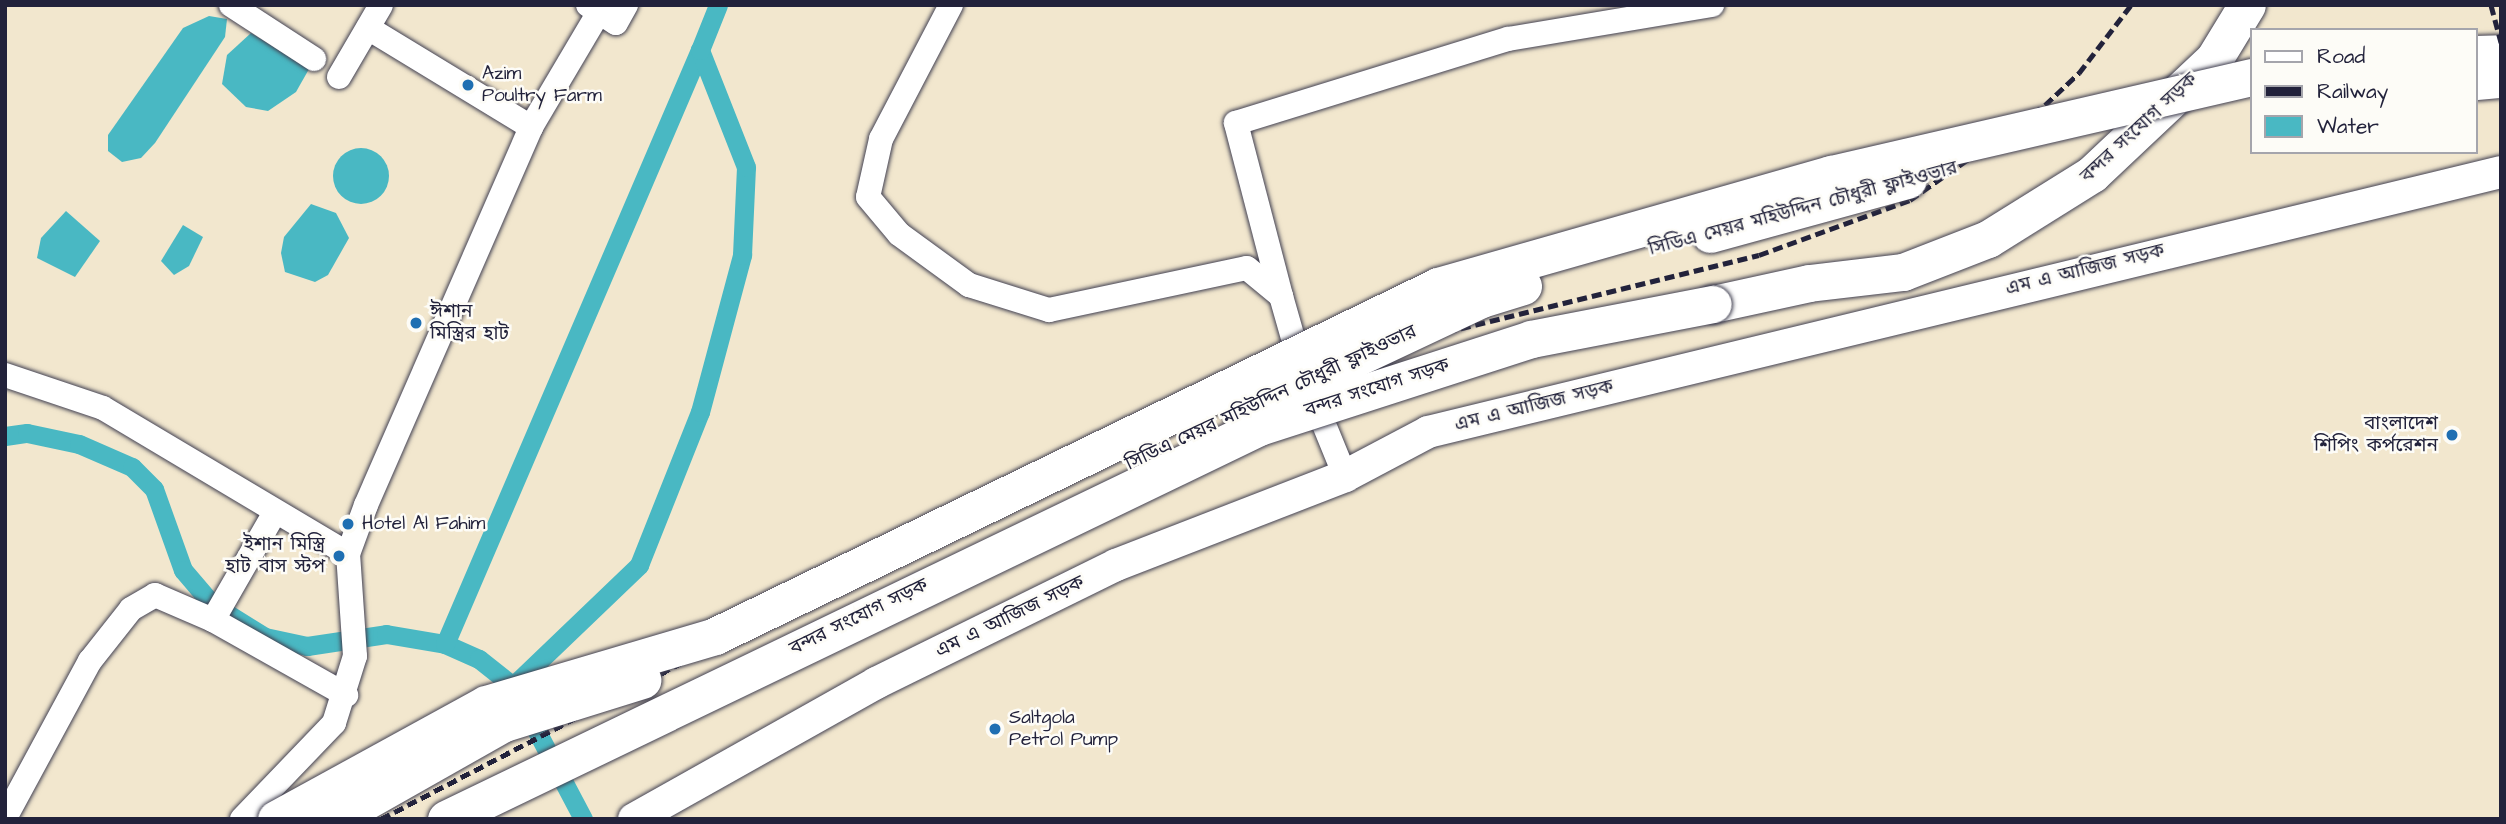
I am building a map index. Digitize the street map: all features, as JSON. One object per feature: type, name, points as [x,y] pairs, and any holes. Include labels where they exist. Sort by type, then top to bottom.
[{"type":"highway","name":"বন্দর সংযোগ সড়ক","points":[[446,819],[1259,427],[1531,339],[1713,304],[1809,282],[1903,272],[1988,239],[2092,174],[2214,59],[2247,5]]},
{"type":"highway","points":[[2478,54],[2501,53]]},
{"type":"highway","points":[[276,819],[486,704],[715,636],[1438,286],[1831,174],[2250,77]]},
{"type":"highway","points":[[2478,81],[2501,79]]},
{"type":"highway","name":"সিডিএ মেয়র মহিউদ্দিন চৌধুরী ফ্লাইওভার","points":[[334,819],[505,723],[714,657],[807,620],[1481,299],[2080,134],[2250,97]]},
{"type":"main road","name":"এম এ আজিজ সড়ক","points":[[645,813],[876,683],[1116,565],[1345,476],[1427,432],[2242,232],[2501,172]]},
{"type":"street","points":[[231,5],[314,59]]},
{"type":"street","points":[[338,77],[381,5]]},
{"type":"street","points":[[242,819],[334,723],[346,695],[355,656],[348,554],[531,127],[594,9],[616,23],[626,5]]},
{"type":"street","points":[[951,5],[881,139],[868,197],[899,234],[969,285],[1049,310],[1247,268],[1282,296]]},
{"type":"street","points":[[1345,476],[1303,373],[1236,123],[1507,39],[1712,5]]},
{"type":"street","points":[[368,27],[531,127]]},
{"type":"street","points":[[5,375],[103,408],[348,554]]},
{"type":"street","points":[[213,620],[275,512]]},
{"type":"street","points":[[5,818],[90,661],[131,609],[155,595],[213,620],[346,695]]},
{"type":"water","points":[[209,16],[227,19],[225,37],[155,143],[141,158],[122,162],[108,151],[108,135],[183,28]]},
{"type":"water","points":[[251,33],[309,69],[296,92],[268,111],[246,107],[222,84],[227,55]]},
{"type":"water","points":[[355,148],[367,148],[377,152],[385,160],[389,176],[385,192],[377,200],[367,204],[355,204],[345,200],[337,192],[333,182],[333,170],[337,160],[345,152]]},
{"type":"water","points":[[311,204],[336,213],[349,238],[328,275],[315,282],[285,272],[281,253],[284,237]]},
{"type":"water","points":[[66,211],[100,241],[75,277],[37,258],[41,238]]},
{"type":"water","points":[[183,225],[203,237],[189,266],[174,275],[161,261]]},
{"type":"waterway","points":[[513,686],[639,565],[700,412],[742,255],[746,167],[700,50],[718,5]]},
{"type":"waterway","points":[[445,644],[700,50]]},
{"type":"waterway","points":[[5,436],[27,433],[79,444],[132,467],[154,489],[183,570],[212,604],[265,637],[307,646],[386,634],[445,644],[479,659],[513,686],[583,819]]},
{"type":"railway","points":[[381,819],[1130,430],[1417,339],[1759,255],[1910,200],[2045,105],[2079,73],[2131,5]]},
{"type":"railway","points":[[2491,5],[2501,43]]},
{"type":"place","name":"Azim Poultry Farm","points":[[468,85]]},
{"type":"place","name":"ঈশান মিস্ত্রির হাট","points":[[416,323]]},
{"type":"place","name":"বাংলাদেশ শিপিং কর্পরেশন","points":[[2452,435]]},
{"type":"place","name":"Hotel Al Fahim","points":[[348,524]]},
{"type":"place","name":"ইশান মিস্ত্রি হাট বাস স্টপ","points":[[339,556]]},
{"type":"place","name":"Saltgola Petrol Pump","points":[[995,729]]}]
